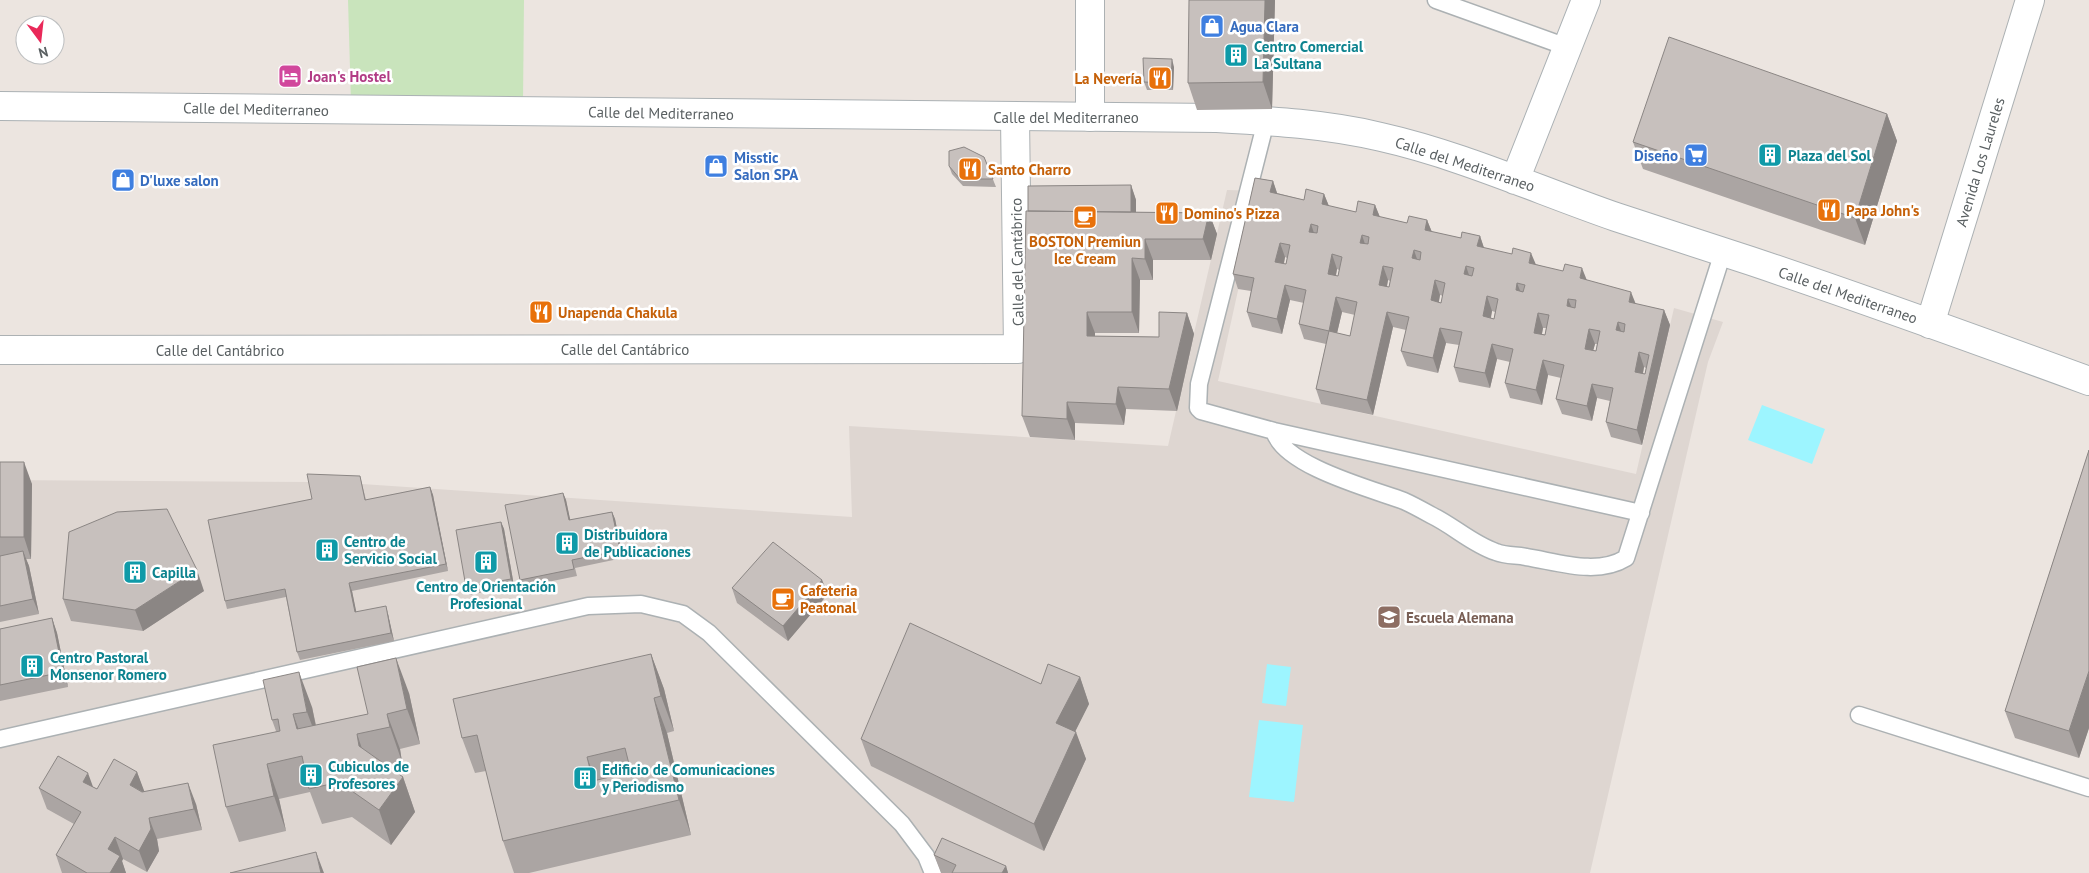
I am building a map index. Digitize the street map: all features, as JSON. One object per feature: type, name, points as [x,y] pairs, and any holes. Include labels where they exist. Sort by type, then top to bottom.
[{"type":"street","points":[[1090,0],[1090,117]]},
{"type":"street","points":[[1515,180],[1586,0]]},
{"type":"street","name":"Avenida Los Laureles","points":[[1930,324],[2030,0]]},
{"type":"street","name":"Calle del Mediterraneo","points":[[0,106],[1015,118],[1090,117],[1266,120],[1319,126],[1381,137],[1450,157],[2089,381]]},
{"type":"street","name":"Calle del Cantábrico","points":[[0,350],[1018,349],[1015,118]]},
{"type":"lane","points":[[1436,0],[1567,47]]},
{"type":"lane","points":[[1266,120],[1200,384],[1198,408],[1204,414],[1274,431],[1641,513]]},
{"type":"lane","points":[[1274,431],[1276,440],[1284,448],[1305,462],[1360,486],[1405,502],[1441,519],[1470,540],[1497,553],[1574,565],[1607,567],[1617,564],[1626,558],[1723,252]]},
{"type":"lane","points":[[0,739],[588,606],[641,604],[683,614],[709,633],[902,824],[926,856],[933,873]]},
{"type":"lane","points":[[1859,715],[2089,788]]},
{"type":"shaded area","points":[[1227,190],[1260,191],[1218,381],[1636,474],[1674,308],[1723,322],[1708,362],[1590,873],[0,873],[0,480],[362,484],[852,517],[849,426],[1168,446]]},
{"type":"green space","points":[[348,0],[524,0],[523,103],[351,103]]},
{"type":"water","points":[[1762,405],[1825,429],[1812,464],[1748,440]]},
{"type":"water","points":[[1267,664],[1291,667],[1286,706],[1262,703]]},
{"type":"water","points":[[1259,720],[1303,725],[1294,802],[1249,797]]},
{"type":"building","name":"Centro Comercial La Sultana","points":[[1189,0],[1265,0],[1263,82],[1188,83]]},
{"type":"building","name":"Plaza del Sol","points":[[1669,37],[1887,114],[1855,218],[1633,142]]},
{"type":"building","points":[[1143,58],[1172,59],[1171,83],[1144,82]]},
{"type":"building","name":"Santo Charro","points":[[964,147],[984,157],[993,179],[960,179],[949,166],[949,151]]},
{"type":"building","points":[[1255,178],[1273,181],[1270,192],[1304,200],[1306,189],[1324,194],[1322,204],[1356,212],[1358,201],[1375,205],[1373,215],[1407,223],[1409,216],[1427,220],[1425,230],[1461,238],[1462,232],[1480,236],[1477,246],[1512,254],[1513,248],[1531,253],[1529,263],[1563,271],[1565,264],[1582,268],[1580,278],[1631,292],[1629,302],[1664,310],[1637,430],[1606,422],[1613,388],[1592,384],[1587,406],[1556,399],[1564,365],[1543,360],[1536,390],[1505,383],[1513,349],[1492,344],[1485,373],[1454,367],[1462,332],[1440,328],[1433,358],[1401,351],[1409,317],[1387,312],[1367,400],[1316,389],[1329,331],[1299,324],[1306,290],[1285,285],[1277,319],[1247,312],[1254,278],[1233,274]],"holes":[[[1258,212],[1266,214],[1265,221],[1257,220]],[[1311,224],[1318,226],[1317,233],[1309,232]],[[1362,235],[1369,237],[1368,244],[1360,243]],[[1280,243],[1290,245],[1286,264],[1275,262]],[[1414,250],[1421,252],[1420,260],[1412,258]],[[1332,254],[1342,257],[1338,276],[1328,274]],[[1383,266],[1393,268],[1389,287],[1379,285]],[[1466,266],[1474,268],[1472,276],[1464,274]],[[1435,280],[1445,283],[1441,303],[1431,300]],[[1517,283],[1525,285],[1523,292],[1516,290]],[[1487,296],[1498,299],[1494,319],[1483,316]],[[1336,297],[1357,302],[1350,336],[1329,331]],[[1568,299],[1576,300],[1575,308],[1567,306]],[[1538,313],[1549,315],[1545,335],[1534,333]],[[1618,322],[1625,324],[1624,332],[1616,330]],[[1589,329],[1600,331],[1596,351],[1585,349]],[[1639,352],[1649,355],[1645,374],[1635,372]]]},
{"type":"building","points":[[1131,185],[1131,212],[1028,211],[1028,186]]},
{"type":"building","points":[[1026,211],[1209,213],[1203,239],[1145,239],[1145,259],[1132,258],[1132,312],[1087,312],[1087,336],[1159,337],[1159,312],[1187,313],[1169,389],[1118,387],[1116,404],[1067,402],[1067,419],[1022,416]]},
{"type":"building","points":[[2089,450],[2089,671],[2069,731],[2005,711]]},
{"type":"building","points":[[0,462],[24,462],[24,537],[0,537]]},
{"type":"building","points":[[307,474],[360,476],[365,500],[430,487],[446,564],[349,583],[355,612],[386,606],[391,633],[297,652],[285,589],[225,601],[208,520],[312,499]]},
{"type":"building","name":"Distribuidora de Publicaciones","points":[[563,493],[569,520],[612,512],[620,550],[572,560],[574,569],[520,580],[505,505]]},
{"type":"building","name":"Capilla","points":[[167,509],[197,570],[135,610],[63,599],[69,532],[117,512]]},
{"type":"building","name":"Centro de Orientación Profesional","points":[[501,522],[511,579],[466,587],[456,530]]},
{"type":"building","name":"Cafeteria Peatonal","points":[[773,542],[822,580],[783,626],[732,588]]},
{"type":"building","points":[[23,551],[33,599],[0,606],[0,556]]},
{"type":"building","name":"Centro Pastoral Monsenor Romero","points":[[52,618],[63,672],[0,685],[0,629]]},
{"type":"building","points":[[910,623],[1041,684],[1048,664],[1080,677],[1056,723],[1076,732],[1034,824],[861,739]]},
{"type":"building","name":"Edificio de Comunicaciones y Periodismo","points":[[651,654],[661,696],[654,698],[679,800],[503,841],[477,735],[462,738],[453,699]],"holes":[[[625,748],[631,772],[593,781],[587,757]]]},
{"type":"building","points":[[396,658],[407,709],[387,714],[390,727],[357,734],[359,746],[403,777],[379,810],[339,782],[309,789],[302,756],[267,764],[274,796],[226,807],[213,745],[280,731],[278,719],[272,720],[263,680],[299,672],[307,712],[293,714],[297,729],[368,714],[357,667]]},
{"type":"building","points":[[58,756],[88,773],[83,782],[97,789],[114,759],[137,772],[130,785],[142,792],[188,783],[194,809],[149,818],[151,829],[139,851],[115,837],[108,849],[120,856],[110,873],[87,873],[56,855],[81,812],[39,788]]},
{"type":"building","points":[[942,838],[1006,866],[1002,873],[952,873],[956,865],[934,855]]},
{"type":"building","points":[[316,852],[321,873],[230,873]]},
{"type":"place","name":"Agua Clara","points":[[1212,26]]},
{"type":"place","name":"Centro Comercial La Sultana","points":[[1236,55]]},
{"type":"place","name":"Joan's Hostel","points":[[290,76]]},
{"type":"place","name":"La Nevería","points":[[1160,78]]},
{"type":"place","name":"Diseño","points":[[1696,155]]},
{"type":"place","name":"Plaza del Sol","points":[[1770,155]]},
{"type":"place","name":"Misstic Salon SPA","points":[[716,166]]},
{"type":"place","name":"Santo Charro","points":[[970,169]]},
{"type":"place","name":"D'luxe salon","points":[[123,180]]},
{"type":"place","name":"Papa John's","points":[[1829,210]]},
{"type":"place","name":"Domino's Pizza","points":[[1167,213]]},
{"type":"place","name":"BOSTON Premiun Ice Cream","points":[[1085,217]]},
{"type":"place","name":"Unapenda Chakula","points":[[541,312]]},
{"type":"place","name":"Distribuidora de Publicaciones","points":[[567,543]]},
{"type":"place","name":"Centro de Servicio Social","points":[[327,550]]},
{"type":"place","name":"Centro de Orientación Profesional","points":[[486,562]]},
{"type":"place","name":"Capilla","points":[[135,572]]},
{"type":"place","name":"Cafeteria Peatonal","points":[[783,599]]},
{"type":"place","name":"Escuela Alemana","points":[[1389,617]]},
{"type":"place","name":"Centro Pastoral Monsenor Romero","points":[[32,666]]},
{"type":"place","name":"Cubiculos de Profesores","points":[[311,775]]},
{"type":"place","name":"Edificio de Comunicaciones y Periodismo","points":[[585,778]]}]
